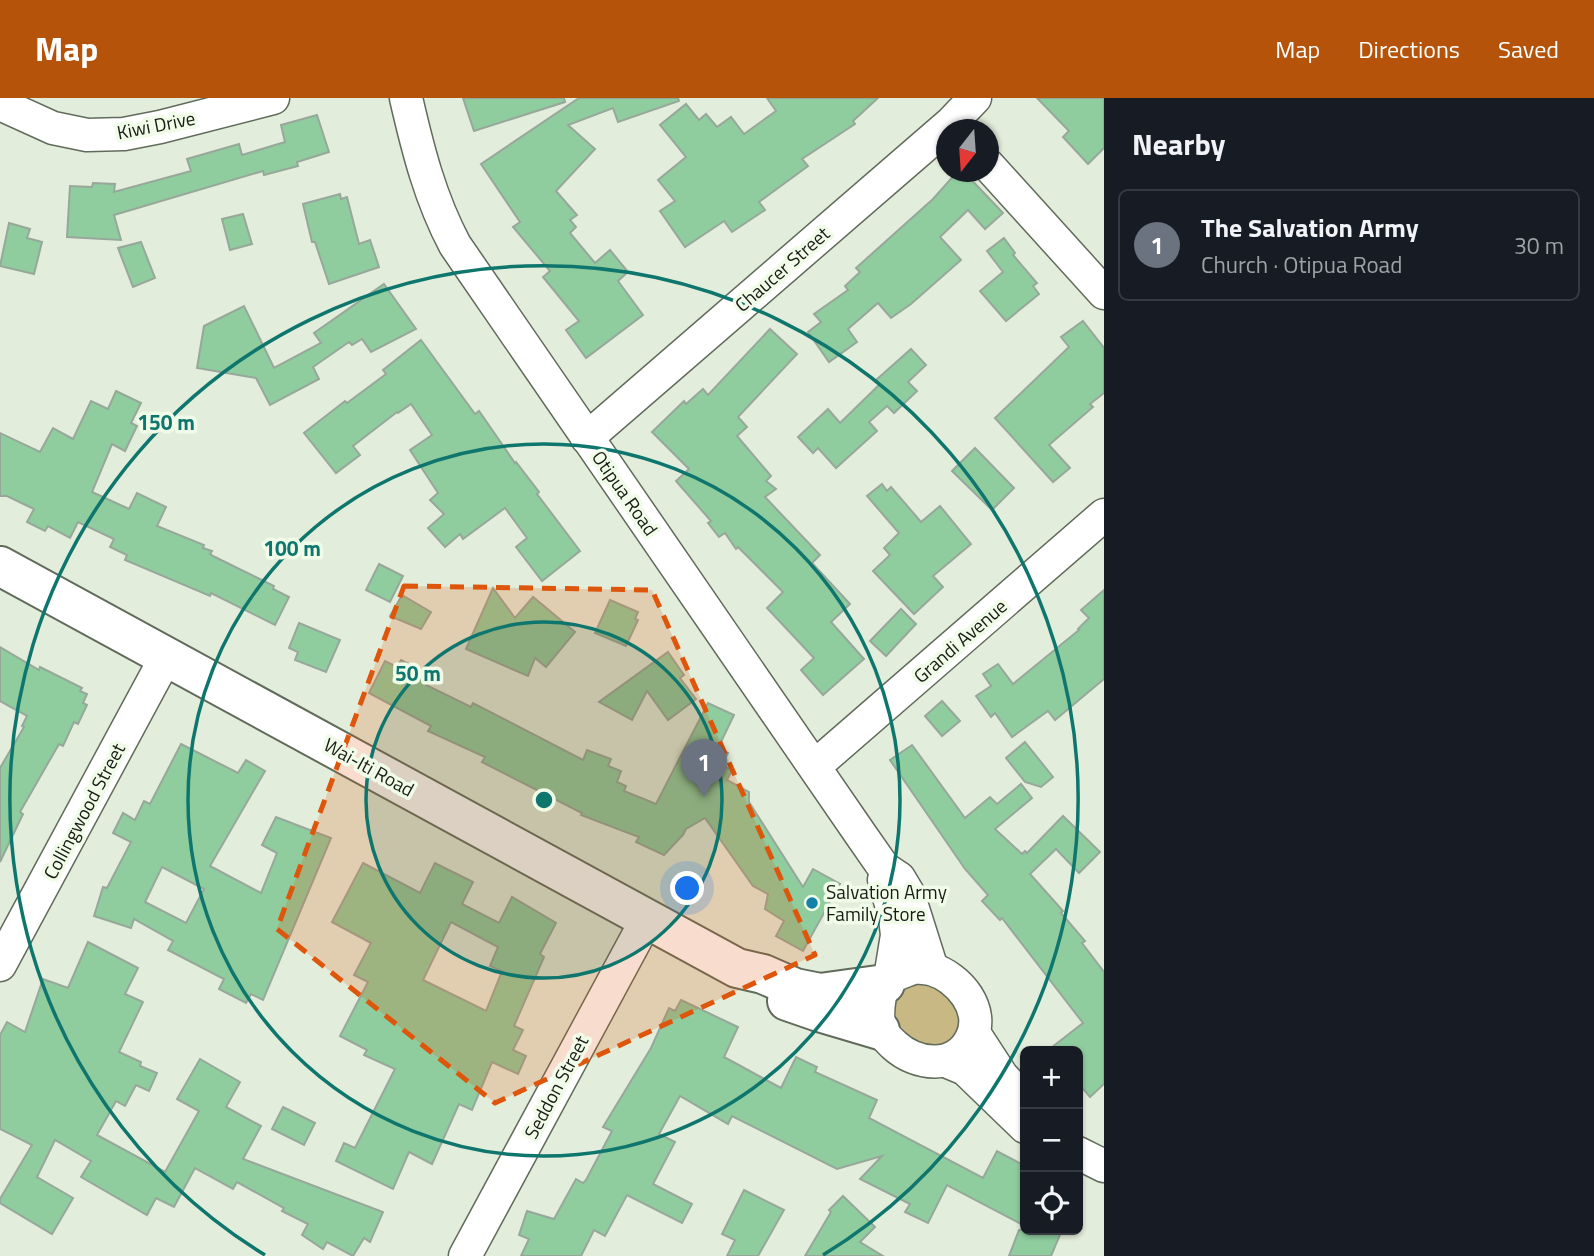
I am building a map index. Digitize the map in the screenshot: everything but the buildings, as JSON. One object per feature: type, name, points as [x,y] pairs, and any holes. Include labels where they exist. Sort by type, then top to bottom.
[{"type":"main road","name":"Wai-Iti Road","points":[[0,566],[737,968],[763,974],[795,988],[820,993],[887,981]]},
{"type":"main road","name":"Wai-Iti Road","points":[[737,968],[749,983],[782,999],[816,1012],[880,1030]]},
{"type":"street","name":"Kiwi Drive","points":[[0,104],[53,128],[87,135],[124,134],[160,127],[273,98]]},
{"type":"street","name":"Otipua Road","points":[[406,98],[424,175],[439,215],[450,235],[492,301],[884,868],[899,878],[908,893],[932,969]]},
{"type":"street","name":"Chaucer Street","points":[[959,119],[975,98]]},
{"type":"street","name":"Chaucer Street","points":[[587,438],[936,141]]},
{"type":"street","points":[[999,176],[1104,293]]},
{"type":"street","name":"Grandi Avenue","points":[[815,766],[1104,515]]},
{"type":"street","name":"Collingwood Street","points":[[0,965],[166,657]]},
{"type":"street","name":"Otipua Road","points":[[884,868],[883,884],[895,918],[897,935],[887,981]]},
{"type":"street","name":"Seddon Street","points":[[465,1256],[647,919]]},
{"type":"street","points":[[946,1061],[966,1048],[974,1033],[975,1015],[971,1001],[962,988],[932,969],[915,967],[887,981],[877,1009],[880,1030],[902,1052],[917,1060],[946,1061],[965,1069],[1020,1122]]},
{"type":"street","points":[[974,1033],[1002,1076],[1020,1096]]},
{"type":"street","points":[[1083,1156],[1104,1166]]},
{"type":"highlighted area","points":[[404,586],[652,590],[815,955],[495,1103],[277,929]]},
{"type":"shaded area","points":[[910,985],[939,990],[956,1006],[959,1027],[956,1034],[945,1044],[932,1046],[919,1042],[907,1034],[899,1023],[895,1010],[898,997]]},
{"type":"place","name":"The Salvation Army","points":[[704,797]]},
{"type":"place","name":"Salvation Army Family Store","points":[[812,903]]}]
